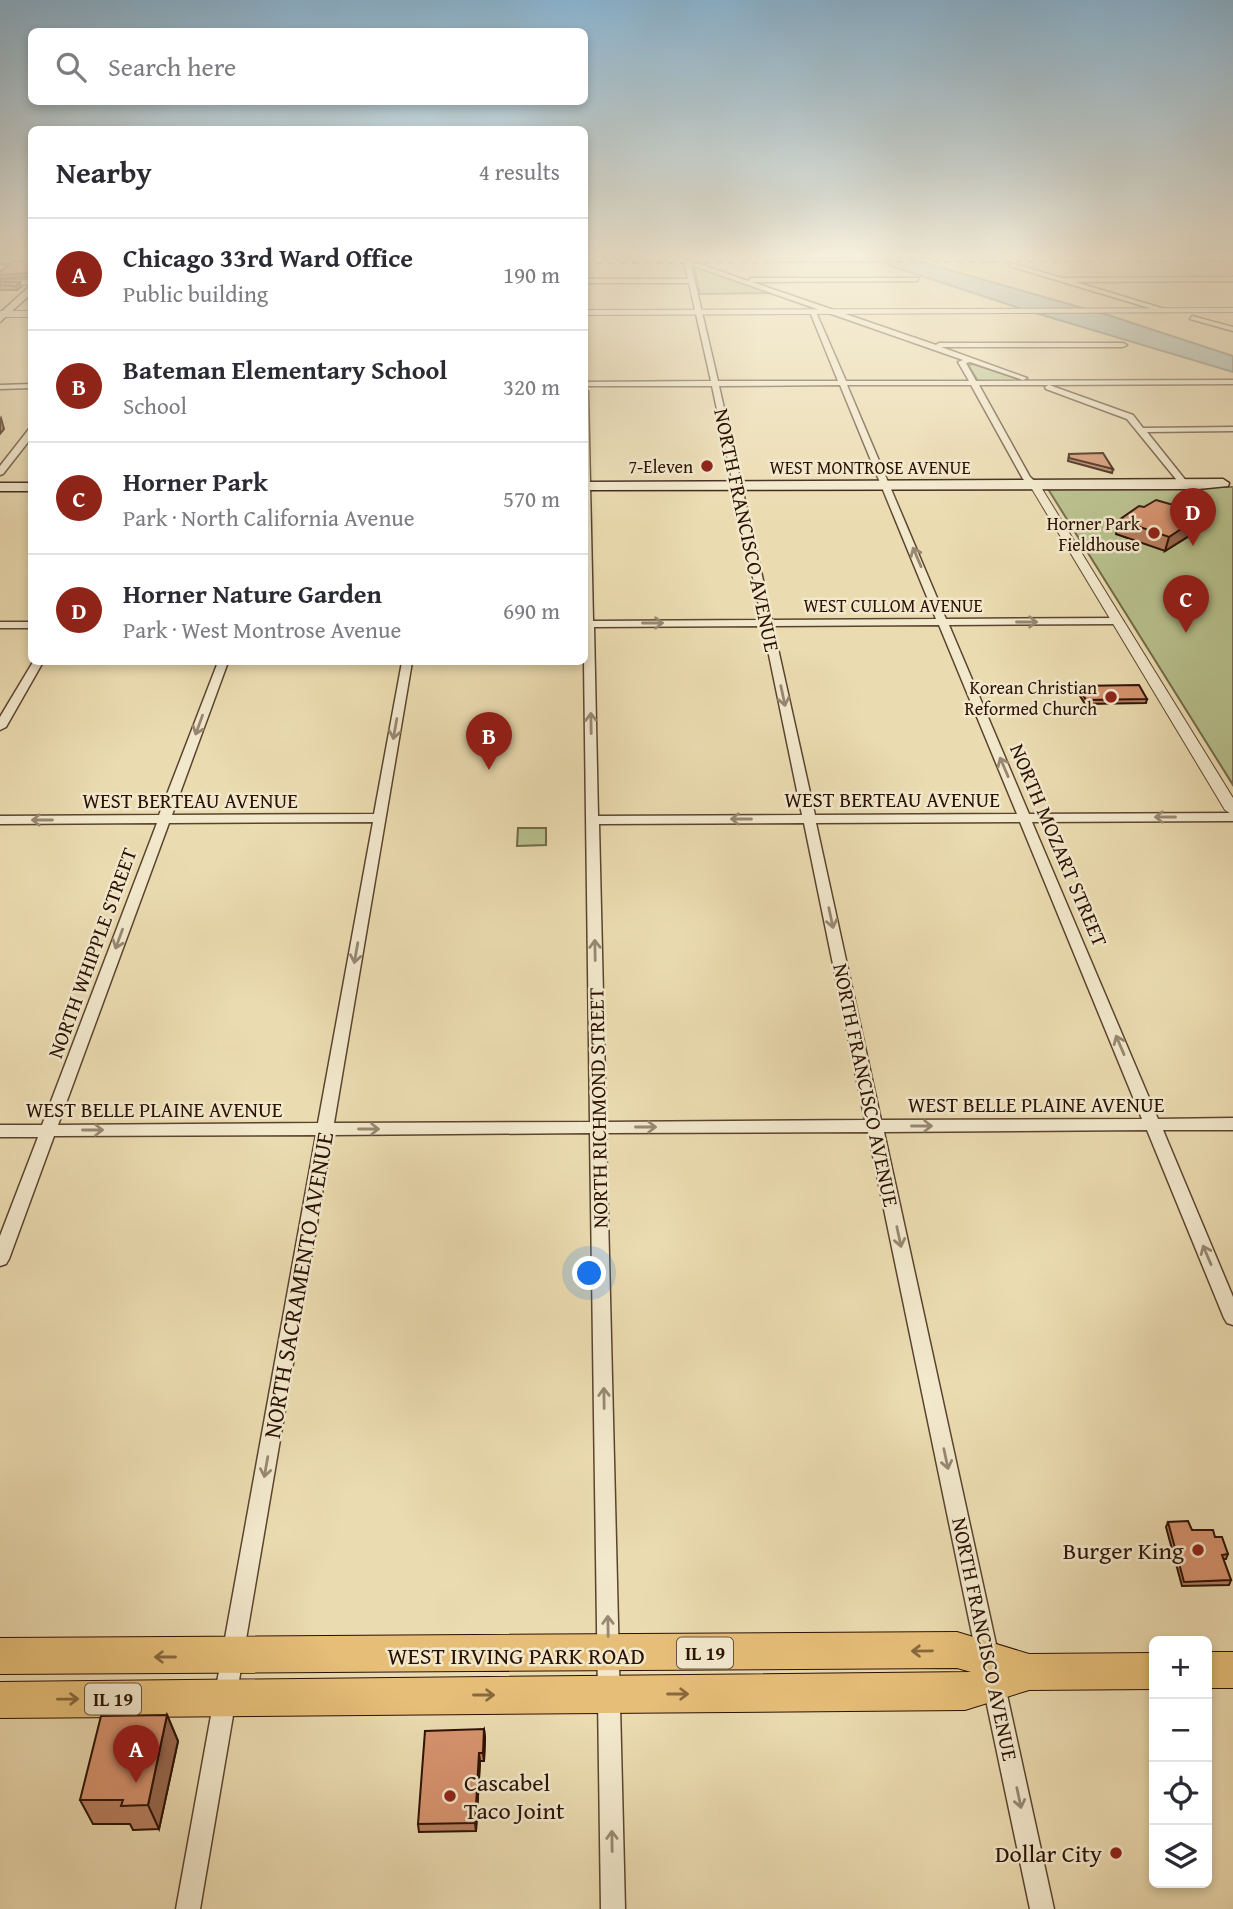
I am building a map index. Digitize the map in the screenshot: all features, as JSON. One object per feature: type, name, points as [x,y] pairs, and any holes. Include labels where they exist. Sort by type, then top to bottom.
[{"type":"main road","name":"WEST MONTROSE AVENUE","points":[[1156,484],[1179,481],[1228,483]]},
{"type":"main road","name":"WEST MONTROSE AVENUE","points":[[588,486],[1228,483]]},
{"type":"main road","points":[[0,487],[28,487]]},
{"type":"main road","name":"WEST IRVING PARK ROAD","points":[[0,1656],[233,1657],[957,1650],[992,1672],[1149,1671]]},
{"type":"main road","points":[[1212,1670],[1233,1670]]},
{"type":"main road","name":"WEST IRVING PARK ROAD","points":[[0,1700],[965,1692],[992,1672]]},
{"type":"street","name":"NORTH FRANCISCO AVENUE","points":[[706,345],[768,623],[1042,1909]]},
{"type":"street","name":"NORTH MOZART STREET","points":[[827,345],[1233,1318]]},
{"type":"street","points":[[926,345],[1130,417],[1179,481]]},
{"type":"street","points":[[969,360],[962,362],[1027,479],[1034,484],[1233,810]]},
{"type":"street","points":[[588,384],[1233,382]]},
{"type":"street","points":[[0,387],[28,386]]},
{"type":"street","points":[[1140,430],[1233,429]]},
{"type":"street","points":[[0,472],[28,436]]},
{"type":"street","name":"WEST CULLOM AVENUE","points":[[588,624],[1118,621]]},
{"type":"street","points":[[0,625],[28,625]]},
{"type":"street","name":"NORTH RICHMOND STREET","points":[[588,657],[613,1909]]},
{"type":"street","points":[[0,727],[36,665]]},
{"type":"street","name":"NORTH WHIPPLE STREET","points":[[0,1259],[222,665]]},
{"type":"street","name":"NORTH SACRAMENTO AVENUE","points":[[188,1909],[406,665]]},
{"type":"street","name":"WEST BERTEAU AVENUE","points":[[593,820],[1233,817]]},
{"type":"street","name":"WEST BERTEAU AVENUE","points":[[0,820],[379,818]]},
{"type":"street","name":"WEST BELLE PLAINE AVENUE","points":[[0,1131],[1233,1124]]},
{"type":"green space","points":[[973,364],[1025,381],[978,381],[968,365]]},
{"type":"green space","points":[[1233,487],[1233,785],[1048,489]]},
{"type":"green space","points":[[518,828],[546,828],[546,845],[517,846]]},
{"type":"water","points":[[1143,345],[1200,345],[1233,356],[1233,372]]},
{"type":"building","points":[[1103,453],[1113,469],[1069,458],[1069,454]]},
{"type":"building","points":[[1156,500],[1201,513],[1169,537],[1119,520],[1139,506],[1144,507]]},
{"type":"building","name":"Korean Christian Reformed Church","points":[[1139,685],[1147,699],[1086,700],[1078,686]]},
{"type":"building","name":"Burger King","points":[[1188,1521],[1192,1530],[1213,1530],[1215,1537],[1222,1537],[1228,1554],[1222,1555],[1231,1580],[1184,1582],[1168,1522]]},
{"type":"building","points":[[167,1715],[148,1805],[121,1806],[123,1800],[80,1800],[101,1716]]},
{"type":"building","name":"Cascabel Taco Joint","points":[[484,1729],[483,1753],[479,1753],[475,1823],[418,1824],[425,1731]]},
{"type":"place","name":"7-Eleven","points":[[707,466]]},
{"type":"place","name":"Horner Park Fieldhouse","points":[[1154,533]]},
{"type":"place","name":"Horner Nature Garden","points":[[1193,546]]},
{"type":"place","name":"Horner Park","points":[[1186,633]]},
{"type":"place","name":"Korean Christian Reformed Church","points":[[1111,697]]},
{"type":"place","name":"Bateman Elementary School","points":[[489,770]]},
{"type":"place","name":"Burger King","points":[[1198,1550]]},
{"type":"place","name":"Chicago 33rd Ward Office","points":[[136,1783]]},
{"type":"place","name":"Cascabel Taco Joint","points":[[450,1796]]},
{"type":"place","name":"Dollar City","points":[[1116,1853]]}]
